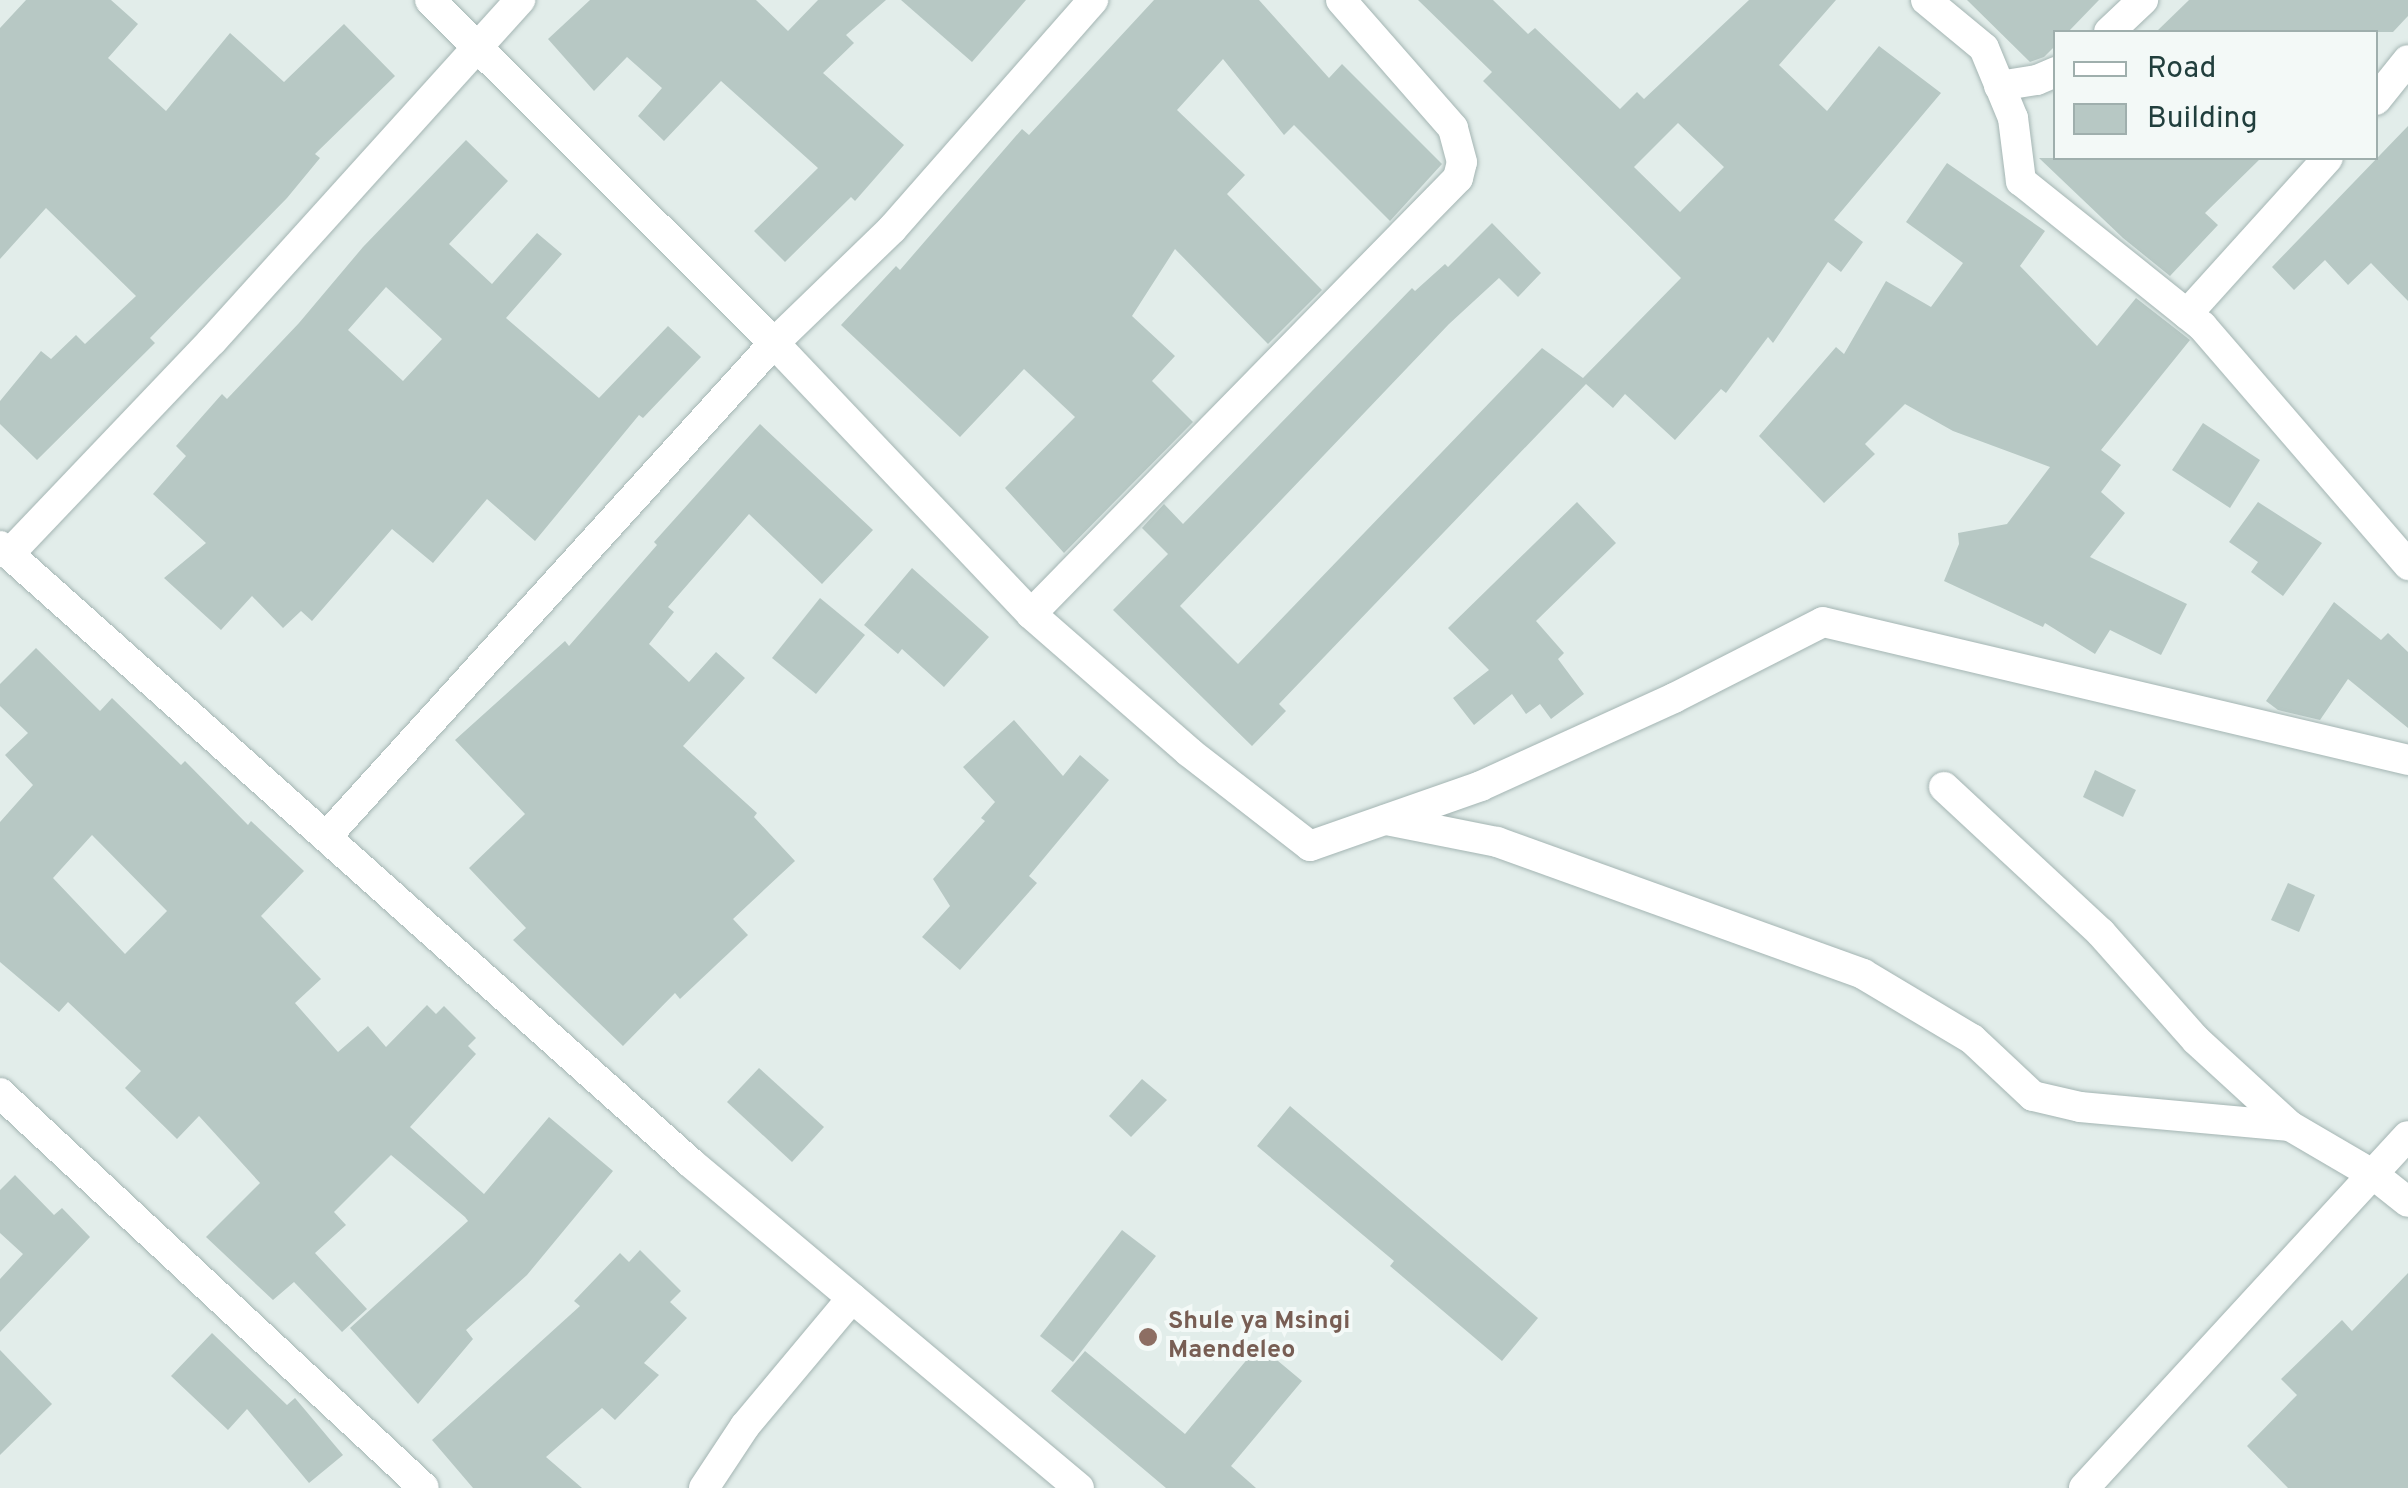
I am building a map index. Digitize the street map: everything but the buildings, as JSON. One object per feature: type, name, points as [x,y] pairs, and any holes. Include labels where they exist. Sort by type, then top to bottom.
[{"type":"street","points":[[430,0],[774,343],[1030,614],[1189,752],[1310,846],[1498,778],[1674,698],[1824,622],[2408,760]]},
{"type":"street","points":[[520,0],[212,341],[4,550],[691,1163],[1079,1488]]},
{"type":"street","points":[[326,837],[774,343],[892,229],[1093,0]]},
{"type":"street","points":[[1030,614],[1458,178],[1462,162],[1453,128],[1341,0]]},
{"type":"street","points":[[2111,30],[2143,0]]},
{"type":"street","points":[[1935,3],[1984,48],[2013,118],[2021,181],[2202,326],[2408,565]]},
{"type":"street","points":[[2378,98],[2408,60]]},
{"type":"street","points":[[1999,86],[2053,73]]},
{"type":"street","points":[[2187,314],[2326,160]]},
{"type":"street","points":[[1944,787],[2101,933],[2196,1040],[2290,1126],[2374,1175],[2408,1202]]},
{"type":"street","points":[[1385,820],[1498,842],[1863,974],[1972,1039],[2033,1096],[2080,1108],[2290,1126]]},
{"type":"street","points":[[0,1094],[424,1488]]},
{"type":"street","points":[[2084,1488],[2408,1136]]},
{"type":"street","points":[[704,1488],[746,1426],[852,1298]]},
{"type":"place","name":"Shule ya Msingi Maendeleo","points":[[1148,1337]]}]
